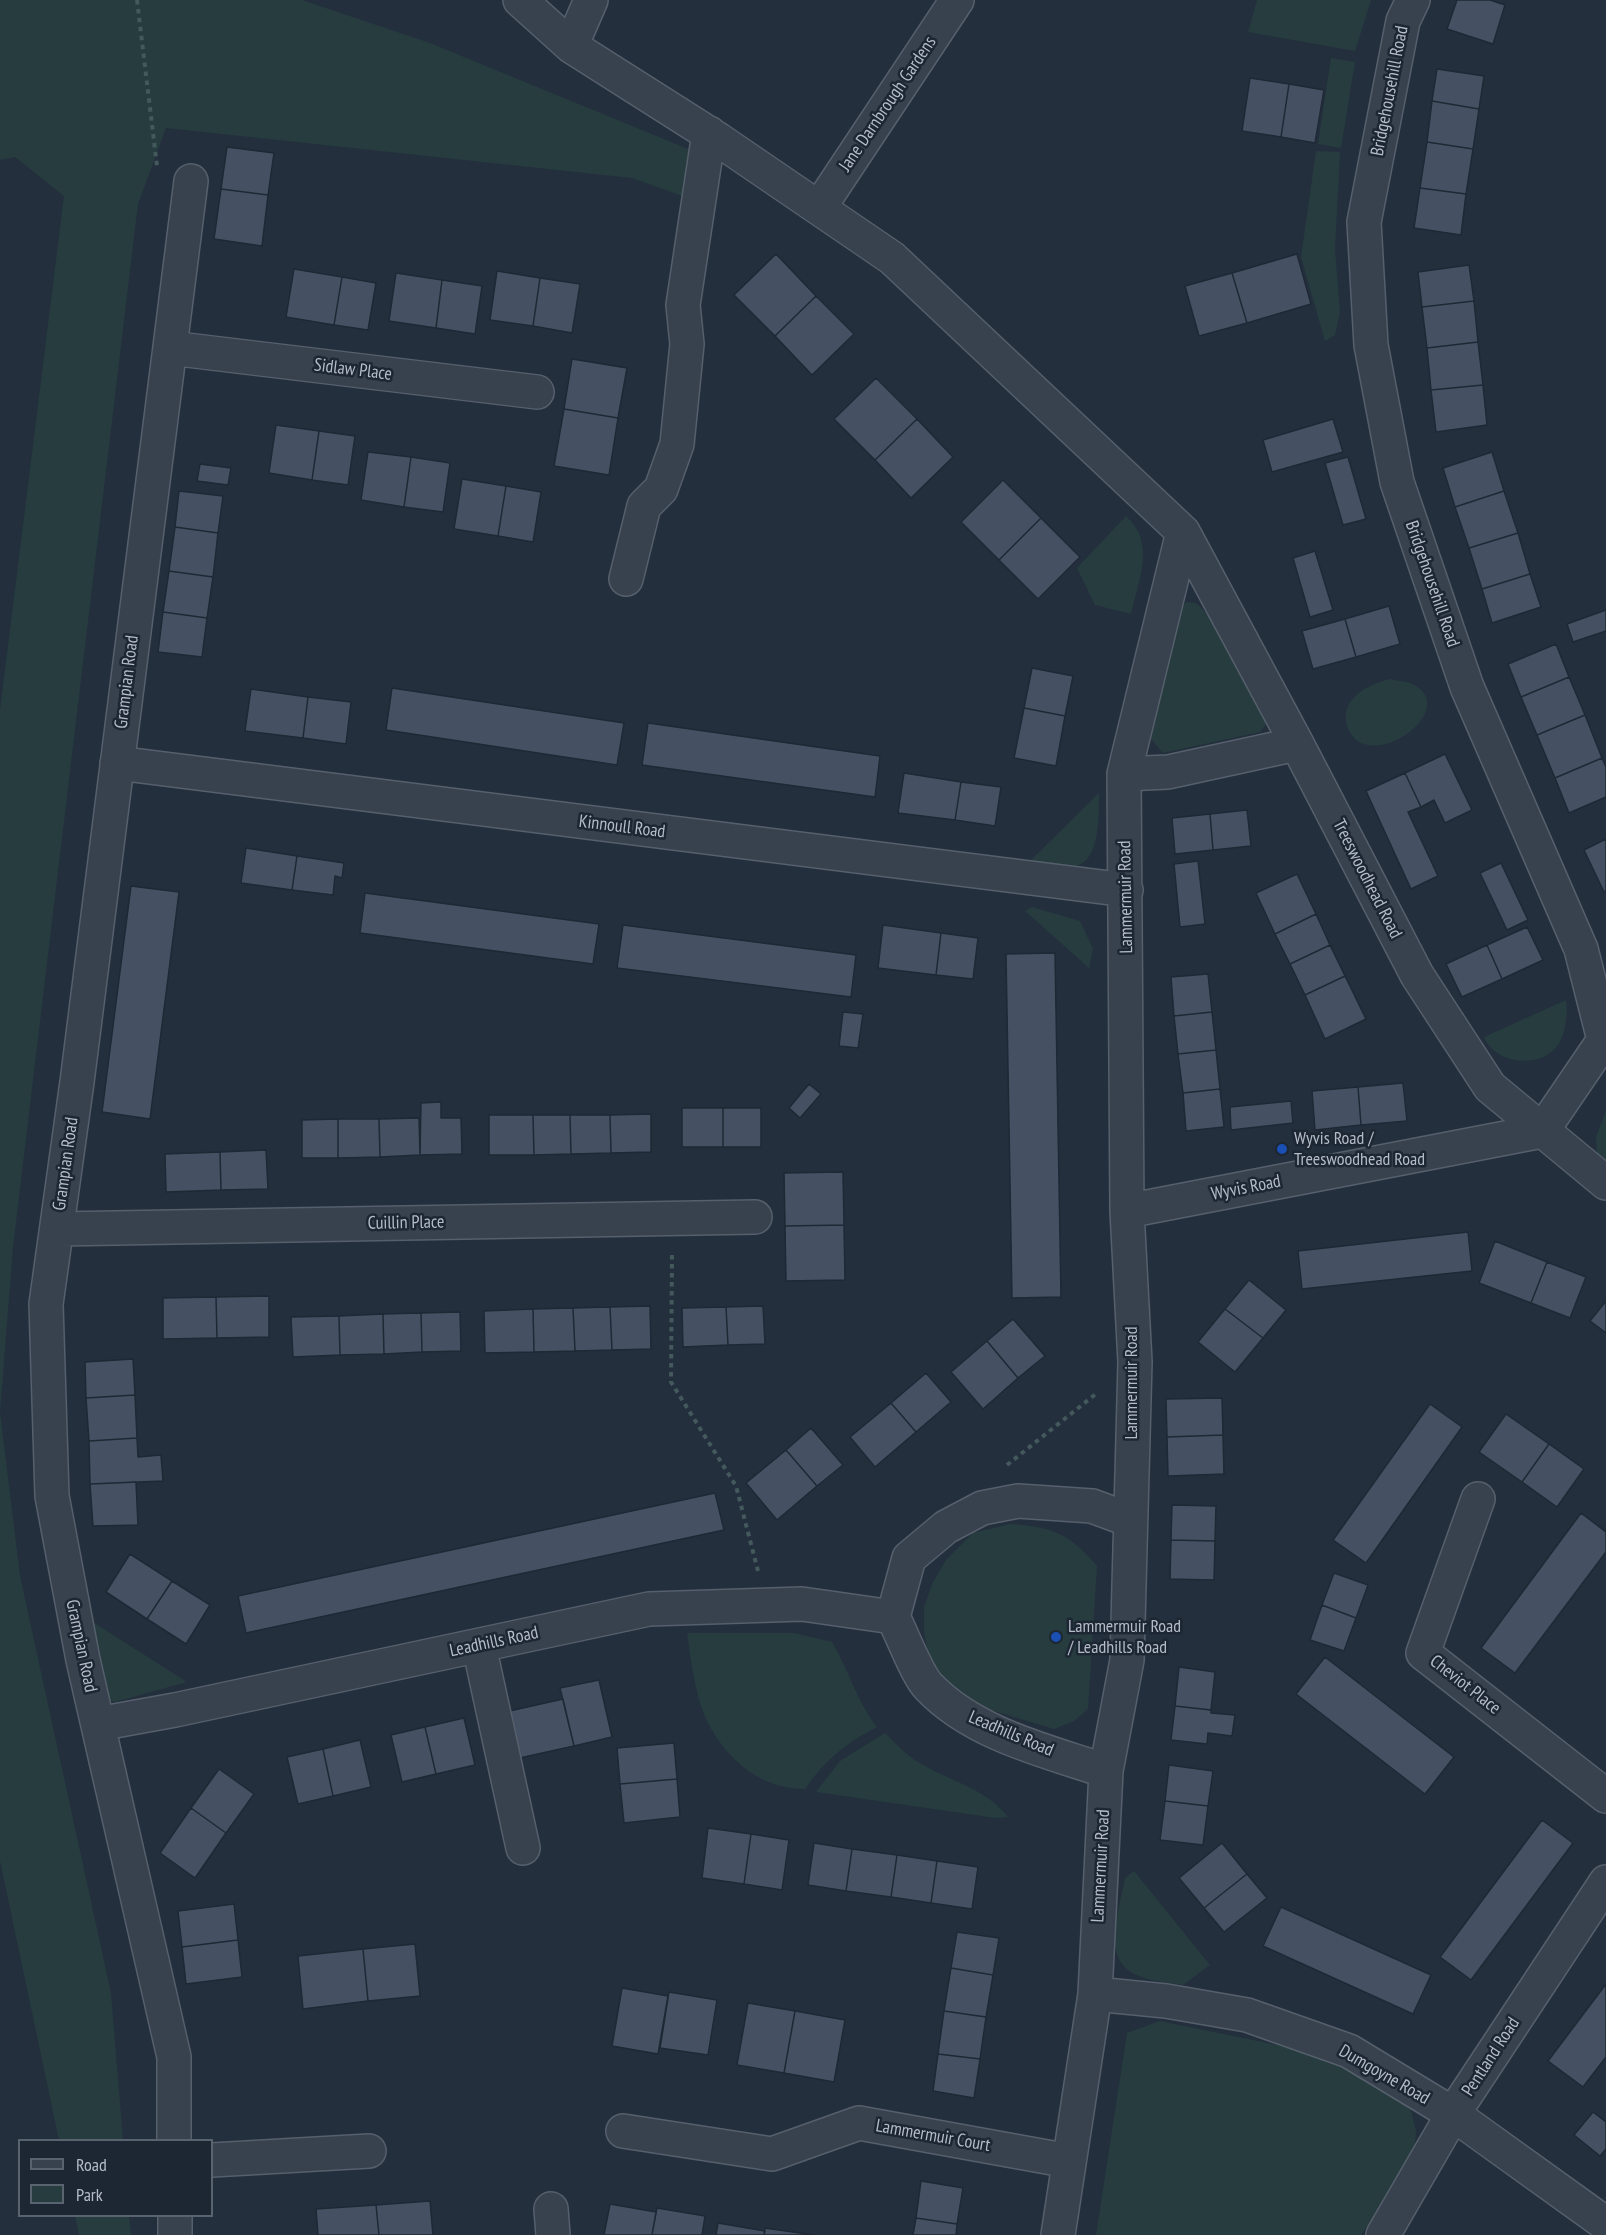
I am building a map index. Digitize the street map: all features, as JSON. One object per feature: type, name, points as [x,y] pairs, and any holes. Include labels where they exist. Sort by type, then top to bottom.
[{"type":"street","name":"Treeswoodhead Road","points":[[520,0],[571,46],[708,134],[892,258],[1183,532],[1417,975],[1490,1087],[1606,1183]]},
{"type":"street","points":[[571,46],[591,0]]},
{"type":"street","name":"Jane Darnbrough Gardens","points":[[819,208],[957,0]]},
{"type":"street","name":"Bridgehousehill Road","points":[[1413,0],[1403,21],[1364,222],[1371,345],[1397,482],[1467,687],[1581,949],[1604,1041],[1542,1131]]},
{"type":"street","points":[[626,579],[644,506],[661,489],[677,444],[687,344],[683,305],[708,134]]},
{"type":"street","name":"Grampian Road","points":[[174,2139],[174,2057],[98,1724],[52,1496],[46,1304],[191,181]]},
{"type":"street","name":"Sidlaw Place","points":[[170,348],[537,392]]},
{"type":"street","name":"Lammermuir Road","points":[[1058,2235],[1095,1994],[1106,1771],[1127,1660],[1135,1362],[1127,1211],[1124,774],[1183,532]]},
{"type":"street","points":[[1124,774],[1168,772],[1297,744]]},
{"type":"street","name":"Kinnoull Road","points":[[117,763],[1126,890]]},
{"type":"street","name":"Wyvis Road","points":[[1127,1211],[1542,1131]]},
{"type":"street","name":"Cuillin Place","points":[[57,1229],[755,1217]]},
{"type":"street","name":"Cheviot Place","points":[[1478,1499],[1423,1653],[1606,1796]]},
{"type":"street","points":[[893,1617],[909,1558],[946,1527],[982,1508],[1018,1501],[1092,1506],[1130,1520]]},
{"type":"street","name":"Leadhills Road","points":[[98,1724],[649,1609],[802,1604],[893,1617],[927,1686],[969,1719],[1041,1749],[1106,1771]]},
{"type":"street","points":[[479,1646],[523,1848]]},
{"type":"street","name":"Pentland Road","points":[[1383,2235],[1453,2114],[1606,1882]]},
{"type":"street","name":"Dumgoyne Road","points":[[1095,1994],[1166,2001],[1247,2015],[1349,2051],[1453,2114],[1606,2224]]},
{"type":"street","name":"Lammermuir Court","points":[[623,2131],[772,2154],[859,2123],[1069,2161]]},
{"type":"street","points":[[213,2160],[369,2151]]},
{"type":"street","points":[[175,2217],[175,2235]]},
{"type":"path","points":[[137,0],[157,167]]},
{"type":"path","points":[[672,1218],[671,1382],[736,1486],[758,1569],[762,1605]]},
{"type":"green space","points":[[0,0],[302,0],[430,43],[693,151],[685,197],[632,178],[166,128],[138,204],[13,1247],[0,1412],[0,710],[64,196],[15,157],[0,160]]},
{"type":"green space","points":[[1257,0],[1371,0],[1355,51],[1248,32]]},
{"type":"green space","points":[[1331,58],[1355,62],[1341,148],[1318,144]]},
{"type":"green space","points":[[1316,151],[1340,152],[1335,249],[1340,312],[1335,335],[1325,341],[1301,257]]},
{"type":"green space","points":[[1126,516],[1141,538],[1143,550],[1141,575],[1131,614],[1095,605],[1077,568]]},
{"type":"green space","points":[[1186,602],[1195,603],[1203,610],[1224,639],[1267,723],[1260,732],[1163,753],[1151,739],[1178,616]]},
{"type":"green space","points":[[1390,679],[1410,683],[1424,693],[1427,704],[1424,716],[1403,737],[1388,743],[1373,745],[1359,742],[1348,728],[1347,709],[1364,689]]},
{"type":"green space","points":[[1099,793],[1098,825],[1094,847],[1089,856],[1082,863],[1073,867],[1035,864],[1031,860]]},
{"type":"green space","points":[[1032,907],[1080,921],[1093,949],[1089,968],[1025,911]]},
{"type":"green space","points":[[1566,1000],[1566,1023],[1561,1040],[1550,1053],[1540,1058],[1530,1061],[1508,1058],[1490,1046],[1484,1037]]},
{"type":"green space","points":[[1606,1111],[1606,1179],[1598,1172],[1596,1137]]},
{"type":"green space","points":[[0,1412],[20,1576],[111,1993],[123,2139],[59,2139],[0,1861]]},
{"type":"green space","points":[[1010,1524],[1038,1527],[1059,1534],[1078,1546],[1097,1566],[1088,1709],[1074,1721],[1054,1729],[974,1705],[939,1680],[929,1659],[924,1631],[924,1607],[933,1582],[946,1560],[973,1533]]},
{"type":"green space","points":[[77,1612],[187,1682],[115,1702],[96,1697]]},
{"type":"green space","points":[[687,1633],[794,1633],[832,1642],[877,1727],[837,1753],[805,1789],[788,1788],[764,1780],[742,1766],[727,1752],[707,1721],[696,1689]]},
{"type":"green space","points":[[885,1733],[919,1763],[980,1793],[1008,1817],[996,1818],[816,1792],[840,1761]]},
{"type":"green space","points":[[1134,1871],[1210,1965],[1183,1985],[1142,1977],[1128,1970],[1120,1961],[1116,1949],[1116,1921],[1125,1878]]},
{"type":"green space","points":[[1160,2021],[1307,2051],[1360,2074],[1409,2103],[1416,2131],[1414,2160],[1361,2235],[1096,2235],[1127,2033]]},
{"type":"green space","points":[[75,2217],[129,2217],[131,2235],[79,2235]]},
{"type":"building","points":[[1457,0],[1490,0],[1505,5],[1493,44],[1447,29]]},
{"type":"building","points":[[1437,69],[1484,76],[1479,109],[1432,101]]},
{"type":"building","points":[[1250,78],[1289,84],[1281,137],[1242,131]]},
{"type":"building","points":[[1289,84],[1324,90],[1315,143],[1281,137]]},
{"type":"building","points":[[1432,101],[1479,109],[1473,149],[1427,142]]},
{"type":"building","points":[[1427,142],[1473,149],[1466,194],[1420,188]]},
{"type":"building","points":[[227,147],[274,153],[268,195],[221,189]]},
{"type":"building","points":[[1420,188],[1466,194],[1461,235],[1414,228]]},
{"type":"building","points":[[221,189],[268,195],[262,246],[214,239]]},
{"type":"building","points":[[776,254],[816,296],[775,336],[734,295]]},
{"type":"building","points":[[1297,254],[1311,304],[1247,323],[1232,273]]},
{"type":"building","points":[[1469,265],[1474,301],[1422,307],[1418,272]]},
{"type":"building","points":[[294,269],[342,277],[334,325],[286,317]]},
{"type":"building","points":[[497,271],[540,278],[533,326],[490,320]]},
{"type":"building","points":[[396,273],[442,280],[436,328],[389,321]]},
{"type":"building","points":[[1232,273],[1247,323],[1199,336],[1185,286]]},
{"type":"building","points":[[342,277],[376,283],[368,330],[334,325]]},
{"type":"building","points":[[540,278],[580,284],[572,333],[533,326]]},
{"type":"building","points":[[442,280],[482,286],[475,334],[436,328]]},
{"type":"building","points":[[816,296],[854,334],[812,375],[775,336]]},
{"type":"building","points":[[1474,301],[1478,342],[1427,348],[1422,307]]},
{"type":"building","points":[[1478,342],[1483,385],[1431,390],[1427,348]]},
{"type":"building","points":[[572,359],[627,368],[618,418],[564,409]]},
{"type":"building","points":[[876,378],[917,419],[875,460],[834,419]]},
{"type":"building","points":[[1483,385],[1487,425],[1436,432],[1431,390]]},
{"type":"building","points":[[564,409],[618,418],[609,475],[554,466]]},
{"type":"building","points":[[917,419],[953,457],[911,498],[875,460]]},
{"type":"building","points":[[1333,419],[1343,452],[1272,472],[1263,440]]},
{"type":"building","points":[[276,425],[319,431],[312,480],[269,473]]},
{"type":"building","points":[[319,431],[355,436],[348,485],[312,480]]},
{"type":"building","points":[[368,452],[411,457],[404,507],[361,500]]},
{"type":"building","points":[[1492,452],[1504,491],[1455,507],[1443,468]]},
{"type":"building","points":[[411,457],[450,463],[443,512],[404,507]]},
{"type":"building","points":[[1348,457],[1366,519],[1343,525],[1325,463]]},
{"type":"building","points":[[200,464],[231,468],[228,485],[197,481]]},
{"type":"building","points":[[462,479],[506,486],[498,536],[454,529]]},
{"type":"building","points":[[1003,480],[1041,518],[999,560],[961,522]]},
{"type":"building","points":[[506,486],[541,492],[533,542],[498,536]]},
{"type":"building","points":[[179,491],[223,496],[218,533],[175,527]]},
{"type":"building","points":[[1504,491],[1518,533],[1469,548],[1455,507]]},
{"type":"building","points":[[1041,518],[1080,557],[1038,599],[999,560]]},
{"type":"building","points":[[175,527],[218,533],[213,577],[169,571]]},
{"type":"building","points":[[1518,533],[1530,574],[1482,589],[1469,548]]},
{"type":"building","points":[[1315,551],[1333,610],[1310,617],[1293,558]]},
{"type":"building","points":[[169,571],[213,577],[207,618],[163,612]]},
{"type":"building","points":[[1530,574],[1541,607],[1492,623],[1482,589]]},
{"type":"building","points":[[1389,606],[1400,644],[1356,657],[1345,619]]},
{"type":"building","points":[[1606,610],[1606,631],[1573,642],[1567,624]]},
{"type":"building","points":[[163,612],[207,618],[202,657],[158,652]]},
{"type":"building","points":[[1345,619],[1356,657],[1313,669],[1302,631]]},
{"type":"building","points":[[1556,644],[1569,677],[1521,697],[1508,664]]},
{"type":"building","points":[[1032,668],[1073,676],[1065,716],[1024,708]]},
{"type":"building","points":[[1569,677],[1585,715],[1537,735],[1521,697]]},
{"type":"building","points":[[392,688],[624,723],[617,765],[386,730]]},
{"type":"building","points":[[251,689],[308,697],[303,738],[245,731]]},
{"type":"building","points":[[308,697],[351,702],[346,744],[303,738]]},
{"type":"building","points":[[1024,708],[1065,716],[1056,766],[1014,758]]},
{"type":"building","points":[[1585,715],[1602,758],[1555,778],[1537,735]]},
{"type":"building","points":[[648,723],[880,756],[875,797],[642,765]]},
{"type":"building","points":[[1445,754],[1472,810],[1445,823],[1434,800],[1421,807],[1405,773]]},
{"type":"building","points":[[1602,758],[1606,767],[1606,797],[1569,813],[1555,778]]},
{"type":"building","points":[[904,773],[961,782],[955,820],[898,813]]},
{"type":"building","points":[[1405,773],[1421,807],[1408,812],[1438,876],[1411,889],[1366,791]]},
{"type":"building","points":[[961,782],[1001,787],[995,826],[955,820]]},
{"type":"building","points":[[1247,810],[1251,846],[1213,850],[1210,814]]},
{"type":"building","points":[[1210,814],[1213,850],[1175,854],[1172,818]]},
{"type":"building","points":[[1606,839],[1606,891],[1604,892],[1584,850]]},
{"type":"building","points":[[246,848],[297,856],[292,890],[241,883]]},
{"type":"building","points":[[297,856],[344,863],[342,878],[335,876],[333,895],[292,890]]},
{"type":"building","points":[[1198,861],[1205,924],[1180,927],[1174,864]]},
{"type":"building","points":[[1501,863],[1528,920],[1507,930],[1480,873]]},
{"type":"building","points":[[1297,874],[1316,914],[1275,934],[1256,893]]},
{"type":"building","points":[[131,886],[179,892],[150,1119],[102,1112]]},
{"type":"building","points":[[365,893],[599,924],[593,964],[360,933]]},
{"type":"building","points":[[1316,914],[1330,945],[1290,964],[1275,934]]},
{"type":"building","points":[[623,925],[856,955],[851,997],[617,968]]},
{"type":"building","points":[[883,925],[941,933],[936,975],[878,968]]},
{"type":"building","points":[[1527,927],[1543,960],[1502,979],[1487,945]]},
{"type":"building","points":[[941,933],[978,938],[973,979],[936,975]]},
{"type":"building","points":[[1330,945],[1345,976],[1305,995],[1290,964]]},
{"type":"building","points":[[1487,945],[1502,979],[1462,997],[1446,964]]},
{"type":"building","points":[[1055,953],[1061,1297],[1012,1298],[1006,954]]},
{"type":"building","points":[[1208,974],[1212,1012],[1174,1016],[1171,977]]},
{"type":"building","points":[[1345,976],[1366,1019],[1325,1039],[1305,995]]},
{"type":"building","points":[[843,1012],[863,1014],[858,1048],[839,1046]]},
{"type":"building","points":[[1212,1012],[1216,1050],[1178,1054],[1174,1016]]},
{"type":"building","points":[[1216,1050],[1220,1089],[1183,1093],[1178,1054]]},
{"type":"building","points":[[1403,1083],[1407,1121],[1361,1125],[1358,1087]]},
{"type":"building","points":[[809,1084],[821,1094],[800,1118],[789,1108]]},
{"type":"building","points":[[1358,1087],[1361,1125],[1315,1130],[1312,1091]]},
{"type":"building","points":[[1220,1089],[1224,1127],[1186,1131],[1183,1093]]},
{"type":"building","points":[[1291,1101],[1293,1123],[1231,1130],[1230,1107]]},
{"type":"building","points":[[441,1102],[441,1118],[461,1118],[462,1154],[420,1155],[421,1103]]},
{"type":"building","points":[[682,1108],[723,1108],[723,1147],[682,1147]]},
{"type":"building","points":[[723,1108],[761,1108],[761,1147],[723,1147]]},
{"type":"building","points":[[651,1114],[651,1152],[611,1153],[610,1115]]},
{"type":"building","points":[[489,1115],[533,1115],[534,1155],[489,1155]]},
{"type":"building","points":[[533,1115],[570,1115],[571,1154],[534,1155]]},
{"type":"building","points":[[570,1115],[610,1115],[611,1153],[571,1154]]},
{"type":"building","points":[[419,1118],[420,1155],[380,1157],[379,1119]]},
{"type":"building","points":[[338,1119],[379,1119],[380,1157],[338,1158]]},
{"type":"building","points":[[338,1119],[338,1158],[302,1158],[302,1120]]},
{"type":"building","points":[[266,1150],[268,1189],[221,1190],[220,1152]]},
{"type":"building","points":[[220,1152],[221,1190],[166,1192],[165,1154]]},
{"type":"building","points":[[843,1172],[844,1225],[785,1226],[784,1173]]},
{"type":"building","points":[[844,1225],[845,1280],[786,1281],[785,1226]]},
{"type":"building","points":[[1468,1232],[1472,1271],[1302,1289],[1298,1251]]},
{"type":"building","points":[[1495,1241],[1547,1262],[1531,1303],[1479,1283]]},
{"type":"building","points":[[1547,1262],[1586,1277],[1570,1318],[1531,1303]]},
{"type":"building","points":[[1249,1280],[1286,1310],[1263,1338],[1225,1309]]},
{"type":"building","points":[[269,1296],[269,1337],[217,1338],[216,1297]]},
{"type":"building","points":[[216,1297],[217,1338],[163,1339],[163,1298]]},
{"type":"building","points":[[1606,1301],[1606,1333],[1590,1321]]},
{"type":"building","points":[[650,1306],[651,1349],[612,1350],[610,1307]]},
{"type":"building","points":[[763,1306],[765,1344],[728,1345],[726,1307]]},
{"type":"building","points":[[610,1307],[612,1350],[575,1351],[573,1308]]},
{"type":"building","points":[[726,1307],[728,1345],[683,1347],[682,1308]]},
{"type":"building","points":[[573,1308],[575,1351],[534,1352],[533,1309]]},
{"type":"building","points":[[533,1309],[534,1352],[485,1353],[484,1311]]},
{"type":"building","points":[[1225,1309],[1263,1338],[1235,1372],[1198,1342]]},
{"type":"building","points":[[460,1312],[461,1351],[422,1352],[421,1313]]},
{"type":"building","points":[[421,1313],[422,1352],[384,1354],[383,1314]]},
{"type":"building","points":[[383,1314],[384,1354],[340,1355],[339,1316]]},
{"type":"building","points":[[339,1316],[340,1355],[293,1357],[291,1317]]},
{"type":"building","points":[[1013,1319],[1045,1356],[1018,1378],[987,1341]]},
{"type":"building","points":[[987,1341],[1018,1378],[983,1409],[951,1372]]},
{"type":"building","points":[[133,1359],[135,1395],[86,1398],[85,1362]]},
{"type":"building","points":[[926,1373],[951,1402],[916,1432],[891,1403]]},
{"type":"building","points":[[135,1395],[137,1438],[89,1441],[86,1398]]},
{"type":"building","points":[[1222,1398],[1223,1435],[1167,1437],[1166,1399]]},
{"type":"building","points":[[891,1403],[916,1432],[875,1467],[850,1437]]},
{"type":"building","points":[[1430,1404],[1462,1427],[1366,1563],[1333,1540]]},
{"type":"building","points":[[1506,1414],[1549,1444],[1522,1482],[1479,1452]]},
{"type":"building","points":[[811,1428],[843,1465],[817,1486],[786,1450]]},
{"type":"building","points":[[1223,1435],[1224,1474],[1168,1476],[1167,1437]]},
{"type":"building","points":[[137,1438],[138,1457],[161,1455],[163,1481],[90,1484],[89,1441]]},
{"type":"building","points":[[1549,1444],[1584,1469],[1557,1507],[1522,1482]]},
{"type":"building","points":[[786,1450],[817,1486],[777,1520],[746,1483]]},
{"type":"building","points":[[136,1482],[138,1525],[93,1526],[90,1484]]},
{"type":"building","points":[[715,1493],[724,1530],[246,1633],[238,1596]]},
{"type":"building","points":[[1172,1505],[1216,1506],[1215,1541],[1171,1540]]},
{"type":"building","points":[[1581,1513],[1606,1532],[1606,1552],[1515,1673],[1481,1648]]},
{"type":"building","points":[[1171,1540],[1215,1541],[1214,1580],[1170,1579]]},
{"type":"building","points":[[130,1554],[172,1581],[147,1619],[106,1592]]},
{"type":"building","points":[[1334,1573],[1368,1585],[1356,1618],[1322,1605]]},
{"type":"building","points":[[172,1581],[210,1605],[186,1644],[147,1619]]},
{"type":"building","points":[[1322,1605],[1356,1618],[1344,1651],[1310,1640]]},
{"type":"building","points":[[1325,1657],[1454,1757],[1425,1794],[1296,1694]]},
{"type":"building","points":[[1179,1667],[1215,1672],[1211,1710],[1175,1706]]},
{"type":"building","points":[[599,1680],[612,1737],[574,1746],[560,1688]]},
{"type":"building","points":[[563,1699],[574,1746],[515,1759],[505,1712]]},
{"type":"building","points":[[1175,1706],[1235,1715],[1232,1736],[1208,1733],[1207,1744],[1171,1740]]},
{"type":"building","points":[[464,1718],[475,1765],[436,1774],[425,1727]]},
{"type":"building","points":[[425,1727],[436,1774],[402,1782],[391,1735]]},
{"type":"building","points":[[360,1740],[371,1787],[333,1796],[323,1749]]},
{"type":"building","points":[[674,1743],[677,1779],[620,1784],[617,1748]]},
{"type":"building","points":[[323,1749],[333,1796],[298,1804],[287,1757]]},
{"type":"building","points":[[1169,1765],[1213,1771],[1208,1806],[1165,1801]]},
{"type":"building","points":[[219,1769],[254,1794],[226,1833],[191,1808]]},
{"type":"building","points":[[677,1779],[680,1817],[624,1823],[620,1784]]},
{"type":"building","points":[[1165,1801],[1208,1806],[1203,1845],[1160,1840]]},
{"type":"building","points":[[191,1808],[226,1833],[195,1878],[160,1853]]},
{"type":"building","points":[[1542,1820],[1573,1843],[1471,1980],[1440,1957]]},
{"type":"building","points":[[708,1828],[751,1834],[744,1884],[702,1878]]},
{"type":"building","points":[[751,1834],[789,1840],[782,1890],[744,1884]]},
{"type":"building","points":[[814,1843],[852,1849],[846,1891],[808,1885]]},
{"type":"building","points":[[1222,1843],[1247,1874],[1204,1908],[1179,1878]]},
{"type":"building","points":[[852,1849],[897,1855],[891,1897],[846,1891]]},
{"type":"building","points":[[897,1855],[937,1861],[931,1903],[891,1897]]},
{"type":"building","points":[[937,1861],[978,1867],[972,1909],[931,1903]]},
{"type":"building","points":[[1247,1874],[1267,1898],[1224,1932],[1204,1908]]},
{"type":"building","points":[[234,1904],[238,1940],[182,1947],[178,1911]]},
{"type":"building","points":[[1281,1907],[1431,1975],[1413,2014],[1263,1946]]},
{"type":"building","points":[[957,1932],[999,1938],[993,1975],[951,1968]]},
{"type":"building","points":[[238,1940],[242,1977],[186,1984],[182,1947]]},
{"type":"building","points":[[415,1944],[420,1996],[368,2001],[363,1949]]},
{"type":"building","points":[[363,1949],[368,2001],[303,2009],[298,1956]]},
{"type":"building","points":[[951,1968],[993,1975],[986,2017],[944,2011]]},
{"type":"building","points":[[1606,1984],[1606,2057],[1583,2087],[1548,2061]]},
{"type":"building","points":[[622,1988],[668,1996],[658,2054],[612,2046]]},
{"type":"building","points":[[669,1992],[717,2000],[708,2055],[660,2048]]},
{"type":"building","points":[[748,2003],[795,2011],[784,2073],[737,2065]]},
{"type":"building","points":[[795,2011],[845,2020],[834,2082],[784,2073]]},
{"type":"building","points":[[944,2011],[986,2017],[980,2059],[938,2054]]},
{"type":"building","points":[[938,2054],[980,2059],[974,2098],[933,2091]]},
{"type":"building","points":[[1593,2112],[1606,2122],[1606,2149],[1600,2156],[1574,2135]]},
{"type":"building","points":[[921,2181],[963,2188],[957,2224],[916,2218]]},
{"type":"building","points":[[430,2201],[433,2235],[379,2235],[376,2205]]},
{"type":"building","points":[[610,2204],[656,2212],[652,2235],[604,2235]]},
{"type":"building","points":[[376,2205],[379,2235],[318,2235],[316,2209]]},
{"type":"building","points":[[657,2208],[705,2216],[702,2235],[652,2235]]},
{"type":"building","points":[[916,2218],[957,2224],[956,2235],[913,2235]]},
{"type":"building","points":[[718,2223],[765,2231],[764,2235],[716,2235]]},
{"type":"building","points":[[765,2228],[814,2235],[764,2235]]},
{"type":"place","name":"Wyvis Road / Treeswoodhead Road","points":[[1282,1149]]},
{"type":"place","name":"Lammermuir Road / Leadhills Road","points":[[1056,1637]]}]
